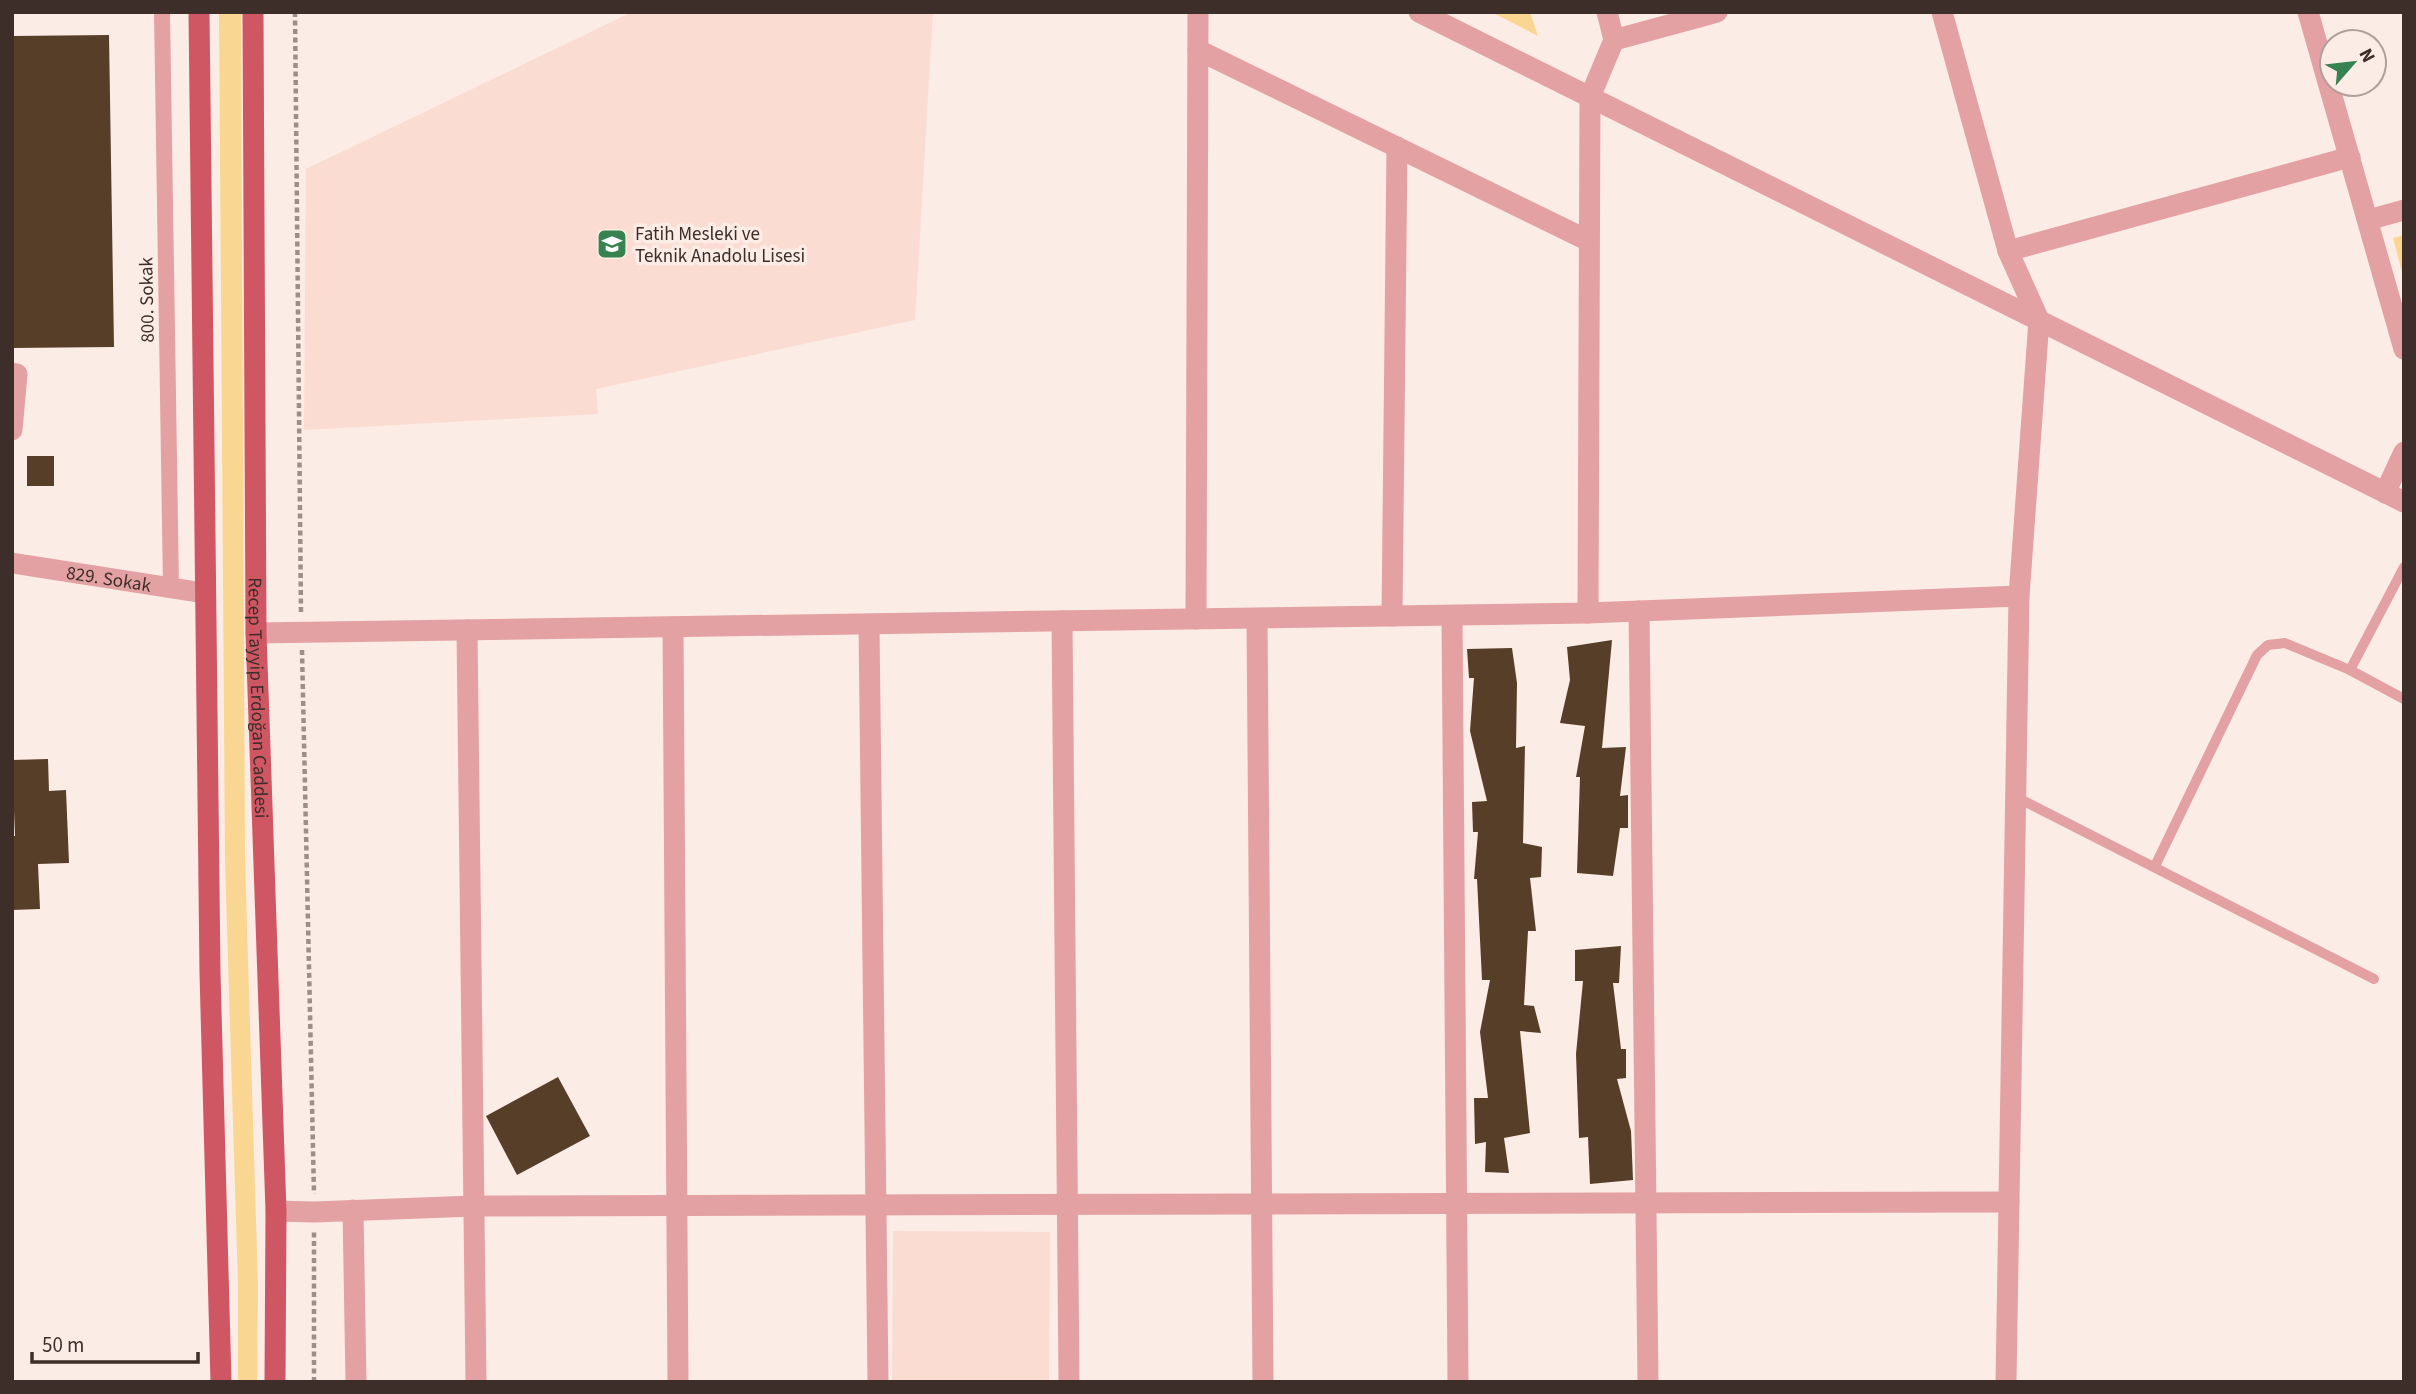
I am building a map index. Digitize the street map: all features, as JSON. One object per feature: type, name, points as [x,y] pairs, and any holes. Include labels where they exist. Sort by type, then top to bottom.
[{"type":"main road","points":[[199,12],[210,973],[221,1382]]},
{"type":"main road","name":"Recep Tayyip Erdoğan Caddesi","points":[[253,12],[256,633],[276,1211],[275,1382]]},
{"type":"street","name":"800. Sokak","points":[[162,12],[171,588]]},
{"type":"street","points":[[1196,620],[1198,12]]},
{"type":"street","points":[[1419,12],[2394,497],[2404,452]]},
{"type":"street","points":[[1588,613],[1590,97],[1614,40],[1607,12]]},
{"type":"street","points":[[1614,40],[1717,12]]},
{"type":"street","points":[[1942,12],[2008,251],[2039,320],[2019,596],[2006,1382]]},
{"type":"street","points":[[2308,12],[2404,349]]},
{"type":"street","points":[[1198,50],[1589,241]]},
{"type":"street","points":[[1392,616],[1397,147]]},
{"type":"street","points":[[2008,251],[2350,157]]},
{"type":"street","points":[[2368,220],[2404,211]]},
{"type":"street","points":[[12,373],[17,374],[12,430]]},
{"type":"street","name":"829. Sokak","points":[[12,563],[204,593]]},
{"type":"street","points":[[256,633],[1588,613],[2019,596]]},
{"type":"street","points":[[1639,611],[1648,1382]]},
{"type":"street","points":[[1452,615],[1458,1382]]},
{"type":"street","points":[[1257,619],[1263,1382]]},
{"type":"street","points":[[1062,621],[1069,1382]]},
{"type":"street","points":[[869,625],[878,1382]]},
{"type":"street","points":[[673,628],[678,1382]]},
{"type":"street","points":[[467,630],[475,1382]]},
{"type":"street","points":[[276,1211],[314,1213],[474,1206],[2009,1202]]},
{"type":"street","points":[[353,1210],[356,1382]]},
{"type":"lane","points":[[2350,670],[2404,567]]},
{"type":"lane","points":[[2155,866],[2257,655],[2268,645],[2285,643],[2350,670],[2404,699]]},
{"type":"lane","points":[[2016,797],[2374,979]]},
{"type":"path","points":[[295,12],[301,633],[314,1213],[314,1382]]},
{"type":"shaded area","points":[[219,12],[241,12],[245,860],[258,1286],[257,1382],[238,1382],[238,1286],[225,862]]},
{"type":"shaded area","name":"Fatih Mesleki ve Teknik Anadolu Lisesi","points":[[632,12],[933,12],[915,320],[596,389],[598,414],[304,430],[306,169]]},
{"type":"shaded area","points":[[1491,12],[1530,12],[1538,36]]},
{"type":"shaded area","points":[[2404,235],[2404,280],[2393,238]]},
{"type":"shaded area","points":[[893,1231],[1050,1232],[1049,1382],[892,1382]]},
{"type":"building","points":[[109,35],[114,347],[12,348],[12,36]]},
{"type":"building","points":[[27,456],[54,456],[54,486],[27,486]]},
{"type":"building","points":[[1612,640],[1602,748],[1626,747],[1620,796],[1628,795],[1628,828],[1620,828],[1613,876],[1577,873],[1580,777],[1576,777],[1585,726],[1560,723],[1570,680],[1567,647]]},
{"type":"building","points":[[1512,648],[1517,683],[1516,748],[1525,746],[1523,843],[1542,847],[1541,877],[1530,878],[1536,931],[1528,931],[1524,1005],[1534,1006],[1541,1033],[1520,1031],[1530,1133],[1504,1138],[1509,1173],[1485,1172],[1486,1142],[1475,1144],[1474,1098],[1488,1098],[1480,1032],[1490,980],[1482,980],[1477,879],[1474,879],[1478,832],[1473,832],[1472,802],[1487,801],[1470,731],[1474,678],[1469,678],[1467,649]]},
{"type":"building","points":[[48,759],[49,791],[66,790],[69,863],[38,864],[40,909],[12,910],[12,836],[15,836],[12,760]]},
{"type":"building","points":[[1621,946],[1619,983],[1613,983],[1621,1049],[1626,1049],[1626,1078],[1617,1079],[1631,1131],[1633,1180],[1590,1184],[1588,1137],[1579,1138],[1576,1054],[1583,981],[1575,981],[1575,950]]},
{"type":"building","points":[[558,1077],[590,1136],[517,1175],[486,1116]]},
{"type":"place","name":"Fatih Mesleki ve Teknik Anadolu Lisesi","points":[[612,244]]}]
